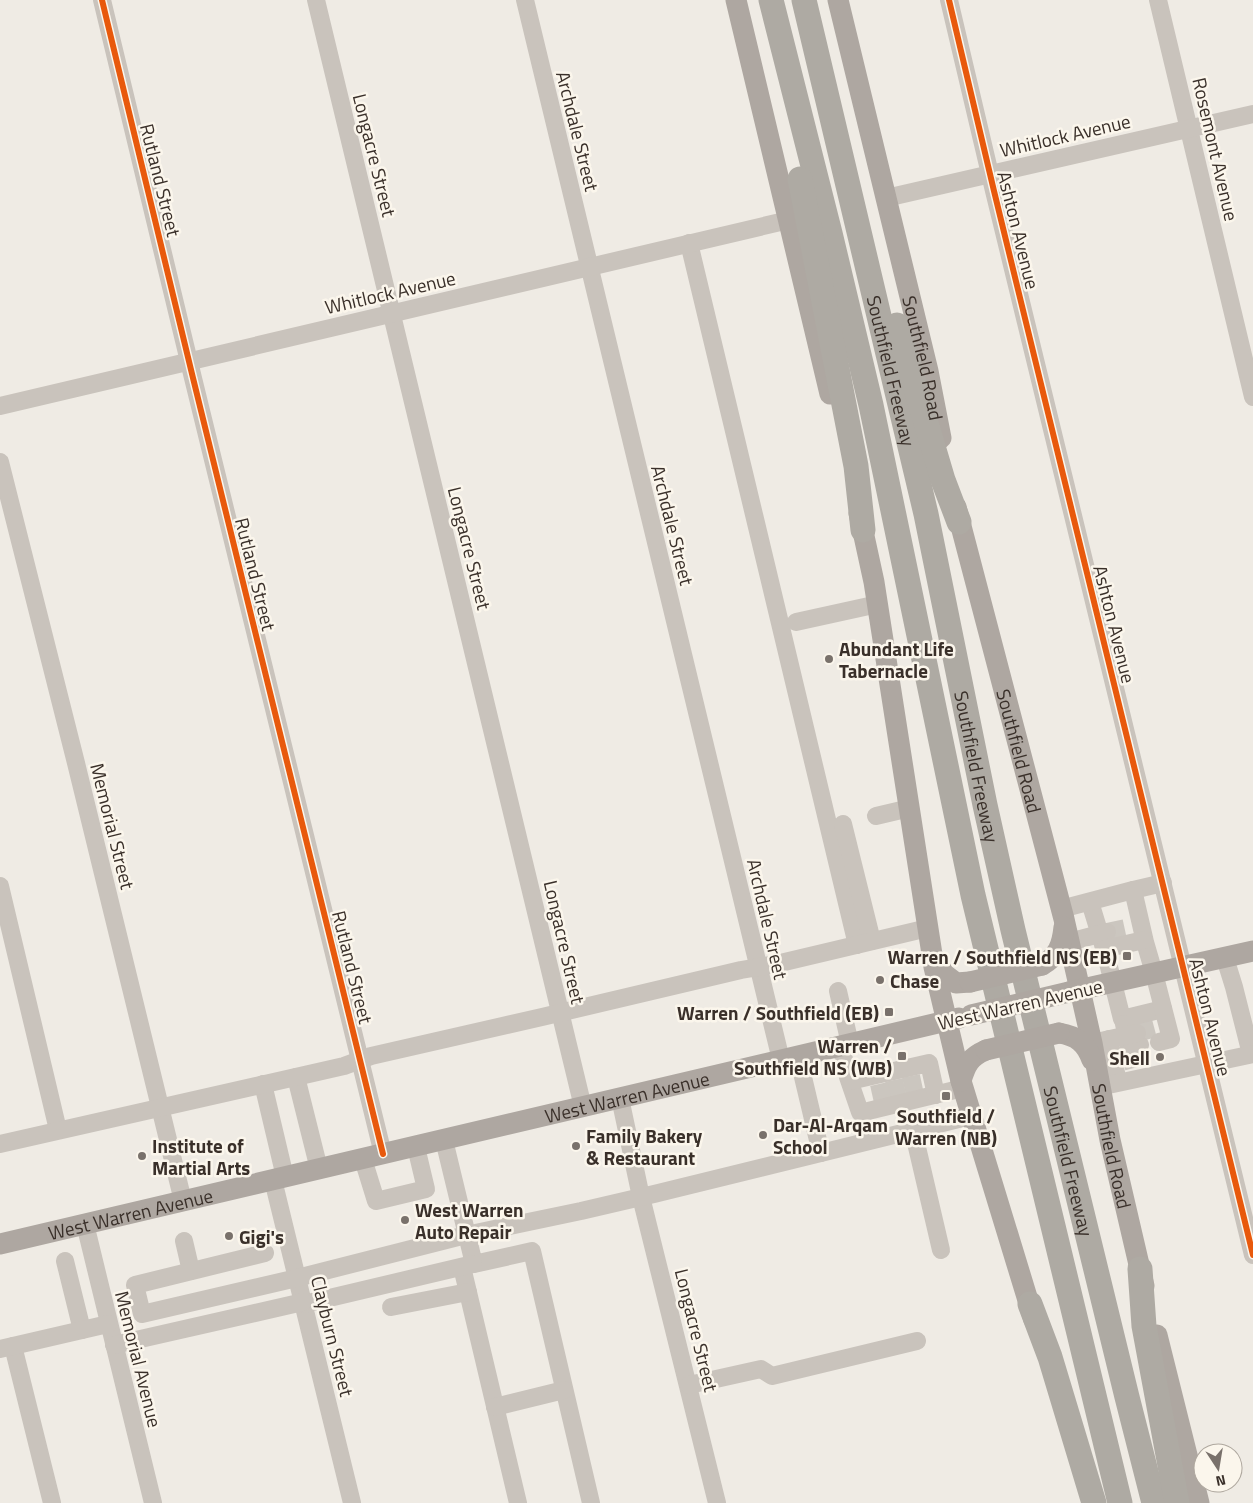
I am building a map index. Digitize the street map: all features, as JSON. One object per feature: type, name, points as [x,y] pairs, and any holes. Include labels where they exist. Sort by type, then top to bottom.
[{"type":"highway","name":"Southfield Freeway","points":[[772,0],[871,405],[973,895],[1120,1503]]},
{"type":"highway","name":"Southfield Freeway","points":[[804,0],[926,514],[985,805],[1013,930],[1154,1503]]},
{"type":"highway","points":[[781,40],[784,97],[856,466],[863,530]]},
{"type":"highway","points":[[826,94],[943,480],[959,522]]},
{"type":"highway","points":[[1140,1269],[1144,1326],[1177,1503]]},
{"type":"highway","points":[[1030,1304],[1050,1357],[1094,1503]]},
{"type":"main road","points":[[736,0],[863,530],[878,604],[932,954],[947,1021],[971,1116],[1030,1304],[1082,1503]]},
{"type":"main road","name":"Southfield Road","points":[[838,0],[928,371],[959,522],[1063,914],[1069,942],[1074,990],[1100,1041],[1110,1140],[1140,1269],[1199,1503]]},
{"type":"main road","points":[[932,954],[944,974],[956,983],[970,982],[1042,965],[1052,960],[1060,948],[1063,936],[1063,914]]},
{"type":"main road","name":"West Warren Avenue","points":[[0,1244],[1074,990],[1253,951]]},
{"type":"main road","points":[[962,1084],[966,1067],[974,1056],[986,1050],[1059,1033],[1072,1035],[1082,1043],[1105,1081]]},
{"type":"street","name":"Rutland Street","points":[[102,0],[360,1060],[373,1156],[376,1201],[426,1189],[416,1147]]},
{"type":"street","name":"Longacre Street","points":[[316,0],[582,1107]]},
{"type":"street","name":"Archdale Street","points":[[525,0],[758,967],[775,1006],[789,1058],[821,1152]]},
{"type":"street","name":"Ashton Avenue","points":[[948,0],[1253,1255]]},
{"type":"street","name":"Rosemont Avenue","points":[[1158,0],[1253,397]]},
{"type":"street","name":"Whitlock Avenue","points":[[886,198],[1253,114]]},
{"type":"street","name":"Whitlock Avenue","points":[[0,406],[789,220]]},
{"type":"street","points":[[689,244],[864,943]]},
{"type":"street","name":"Memorial Street","points":[[0,462],[183,1201]]},
{"type":"street","points":[[796,622],[878,604]]},
{"type":"street","points":[[876,816],[910,808]]},
{"type":"street","points":[[844,824],[864,943]]},
{"type":"street","points":[[1063,914],[1090,902],[1163,883]]},
{"type":"street","points":[[0,886],[58,1130]]},
{"type":"street","points":[[1133,890],[1136,924],[1154,973],[1162,1026]]},
{"type":"street","points":[[1090,902],[1102,932],[1113,982],[1132,1047]]},
{"type":"street","points":[[1069,942],[1136,924]]},
{"type":"street","points":[[0,1144],[344,1066],[371,1056],[928,928]]},
{"type":"street","points":[[1100,1041],[1207,1064],[1252,1054],[1225,958]]},
{"type":"street","points":[[838,991],[850,1082],[860,1112],[900,1101],[936,1095],[962,1084]]},
{"type":"street","points":[[1105,1081],[1132,1047],[1162,1026],[1196,1020]]},
{"type":"street","points":[[850,1082],[894,1076],[928,1063],[936,1095]]},
{"type":"street","points":[[296,1077],[319,1169]]},
{"type":"street","name":"Clayburn Street","points":[[263,1084],[303,1303],[352,1503]]},
{"type":"street","name":"Longacre Street","points":[[620,1098],[641,1197],[718,1503]]},
{"type":"street","points":[[265,1253],[135,1285],[142,1314],[298,1278],[466,1235],[641,1197],[971,1116]]},
{"type":"street","points":[[913,1130],[941,1250]]},
{"type":"street","points":[[444,1140],[466,1235],[468,1292],[518,1503]]},
{"type":"street","name":"Memorial Avenue","points":[[85,1224],[153,1503]]},
{"type":"street","points":[[184,1241],[191,1271]]},
{"type":"street","points":[[114,1345],[532,1251],[591,1503]]},
{"type":"street","points":[[65,1261],[82,1330]]},
{"type":"street","points":[[391,1307],[468,1292]]},
{"type":"street","points":[[52,1503],[6,1347],[108,1324]]},
{"type":"street","points":[[689,1385],[761,1370],[772,1376],[917,1341]]},
{"type":"street","points":[[495,1407],[564,1390]]},
{"type":"tunnel","points":[[1107,932],[1130,927]]},
{"type":"tunnel","points":[[1137,1033],[1156,1028]]},
{"type":"tunnel","points":[[1130,1053],[1134,1068]]},
{"type":"tunnel","points":[[911,1076],[915,1095]]},
{"type":"tunnel","points":[[894,1080],[898,1099]]},
{"type":"tunnel","points":[[879,1084],[883,1102]]},
{"type":"cycle path","points":[[102,0],[383,1154]]},
{"type":"cycle path","points":[[949,0],[1253,1255]]},
{"type":"place","name":"Abundant Life Tabernacle","points":[[829,659]]},
{"type":"place","name":"Warren / Southfield NS (EB)","points":[[1127,956]]},
{"type":"place","name":"Chase","points":[[880,980]]},
{"type":"place","name":"Warren / Southfield (EB)","points":[[889,1012]]},
{"type":"place","name":"Warren / Southfield NS (WB)","points":[[902,1056]]},
{"type":"place","name":"Shell","points":[[1160,1057]]},
{"type":"place","name":"Southfield / Warren (NB)","points":[[946,1096]]},
{"type":"place","name":"Dar-Al-Arqam School","points":[[763,1135]]},
{"type":"place","name":"Family Bakery & Restaurant","points":[[576,1146]]},
{"type":"place","name":"Institute of Martial Arts","points":[[142,1156]]},
{"type":"place","name":"West Warren Auto Repair","points":[[405,1220]]},
{"type":"place","name":"Gigi's","points":[[229,1236]]}]
